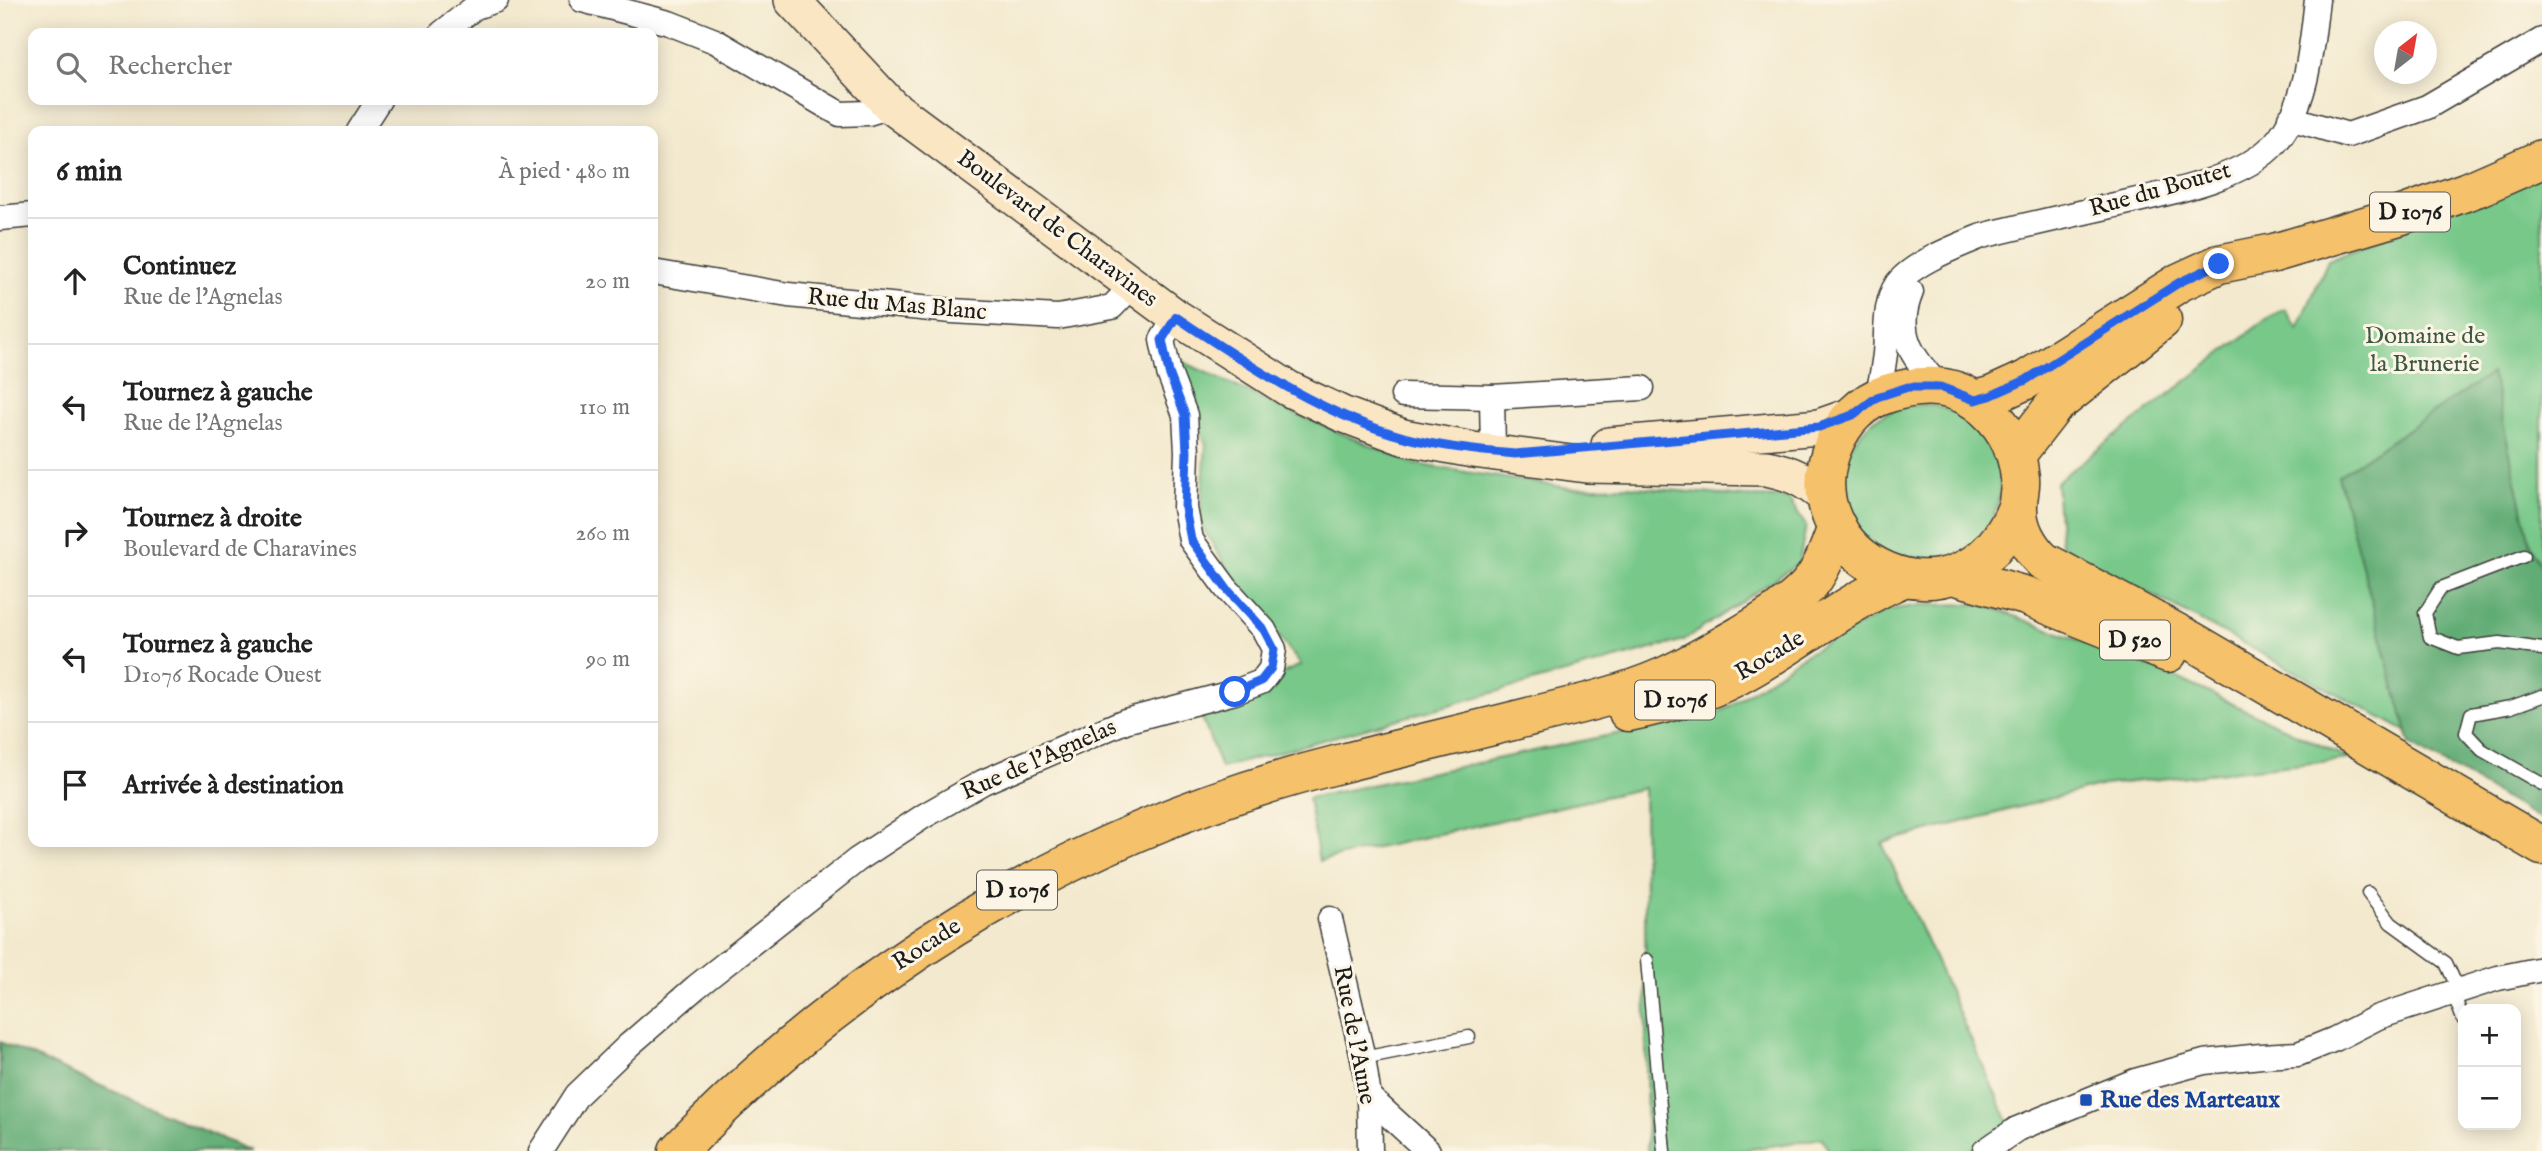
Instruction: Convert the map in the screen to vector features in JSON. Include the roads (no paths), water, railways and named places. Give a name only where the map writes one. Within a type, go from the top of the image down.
[{"type":"main road","name":"Boulevard de Charavines","points":[[792,0],[891,106],[1176,317],[1289,389],[1342,414],[1403,437],[1504,453],[1586,465],[1766,468],[1788,472],[1805,481],[1832,513],[1854,550],[1877,568],[1903,578],[1928,580],[1953,575],[1975,565],[1994,550],[2008,530],[2017,507],[2020,481],[2017,455],[2007,434],[1993,415],[1975,400],[1940,387],[1908,387],[1819,427],[1504,453]]},
{"type":"main road","name":"D 1076","points":[[1975,400],[2026,380],[2180,282],[2219,264],[2274,253],[2402,215],[2476,188],[2542,159]]},
{"type":"main road","name":"D 1076","points":[[2017,455],[2054,405],[2120,352],[2191,298],[2274,253]]},
{"type":"main road","points":[[1832,513],[1826,476],[1830,454],[1839,433],[1865,406]]},
{"type":"main road","name":"Boulevard de Charavines","points":[[2017,507],[2031,550],[2043,561],[2190,640],[2542,846]]},
{"type":"main road","name":"Rocade","points":[[678,1151],[754,1076],[805,1032],[880,976],[950,929],[1014,892],[1076,860],[1208,803],[1280,780],[1608,697],[1664,677],[1767,619],[1800,594],[1816,575],[1832,513]]},
{"type":"main road","name":"Boulevard de Charavines","points":[[1953,575],[2026,596],[2314,713]]},
{"type":"main road","name":"Rocade","points":[[1419,745],[1567,724],[1684,698],[1749,670],[1866,595],[1903,578]]},
{"type":"street","points":[[448,28],[475,7],[496,0]]},
{"type":"street","points":[[582,0],[669,23],[715,41],[840,114],[868,113],[891,106]]},
{"type":"street","name":"Rue du Boutet","points":[[1865,406],[1882,376],[1890,301],[1905,275],[1935,257],[1982,236],[2166,193],[2218,178],[2258,158],[2276,142],[2302,92],[2317,0]]},
{"type":"street","points":[[2290,118],[2348,135],[2427,107],[2542,40]]},
{"type":"street","points":[[362,126],[376,105]]},
{"type":"street","points":[[0,218],[28,215]]},
{"type":"street","points":[[1935,257],[1910,294],[1905,313],[1906,336],[1911,352],[1940,387]]},
{"type":"street","name":"Rue du Mas Blanc","points":[[658,273],[788,295],[952,311],[1058,317],[1112,307],[1133,285]]},
{"type":"street","name":"Rue de l'Agnelas","points":[[541,1151],[577,1095],[629,1045],[696,987],[847,868],[923,816],[983,782],[1125,721],[1235,692],[1261,681],[1271,668],[1274,649],[1264,630],[1226,588],[1191,540],[1185,508],[1185,415],[1169,373],[1162,340],[1176,317]]},
{"type":"street","points":[[1403,395],[1492,397],[1642,388]]},
{"type":"street","points":[[1492,397],[1504,453]]},
{"type":"street","name":"Rue de l'Aune","points":[[1330,919],[1363,1058],[1369,1097],[1370,1151]]},
{"type":"street","points":[[1985,1151],[2017,1129],[2135,1081],[2204,1062],[2298,1054],[2378,1017],[2498,978],[2542,969]]},
{"type":"street","points":[[1369,1097],[1428,1151]]},
{"type":"lane","points":[[2524,556],[2441,588],[2424,613],[2430,637],[2458,648],[2500,643],[2542,649]]},
{"type":"lane","points":[[2542,696],[2511,707],[2471,714],[2466,733],[2482,750],[2542,784]]},
{"type":"lane","points":[[2368,893],[2391,923],[2446,963],[2459,1004]]},
{"type":"lane","points":[[1647,960],[1664,1151]]},
{"type":"lane","points":[[1363,1058],[1469,1037]]},
{"type":"place","name":"Rue des Marteaux","points":[[2086,1100]]},
{"type":"park label","name":"Domaine de la Brunerie","points":[[2425,350]]}]
